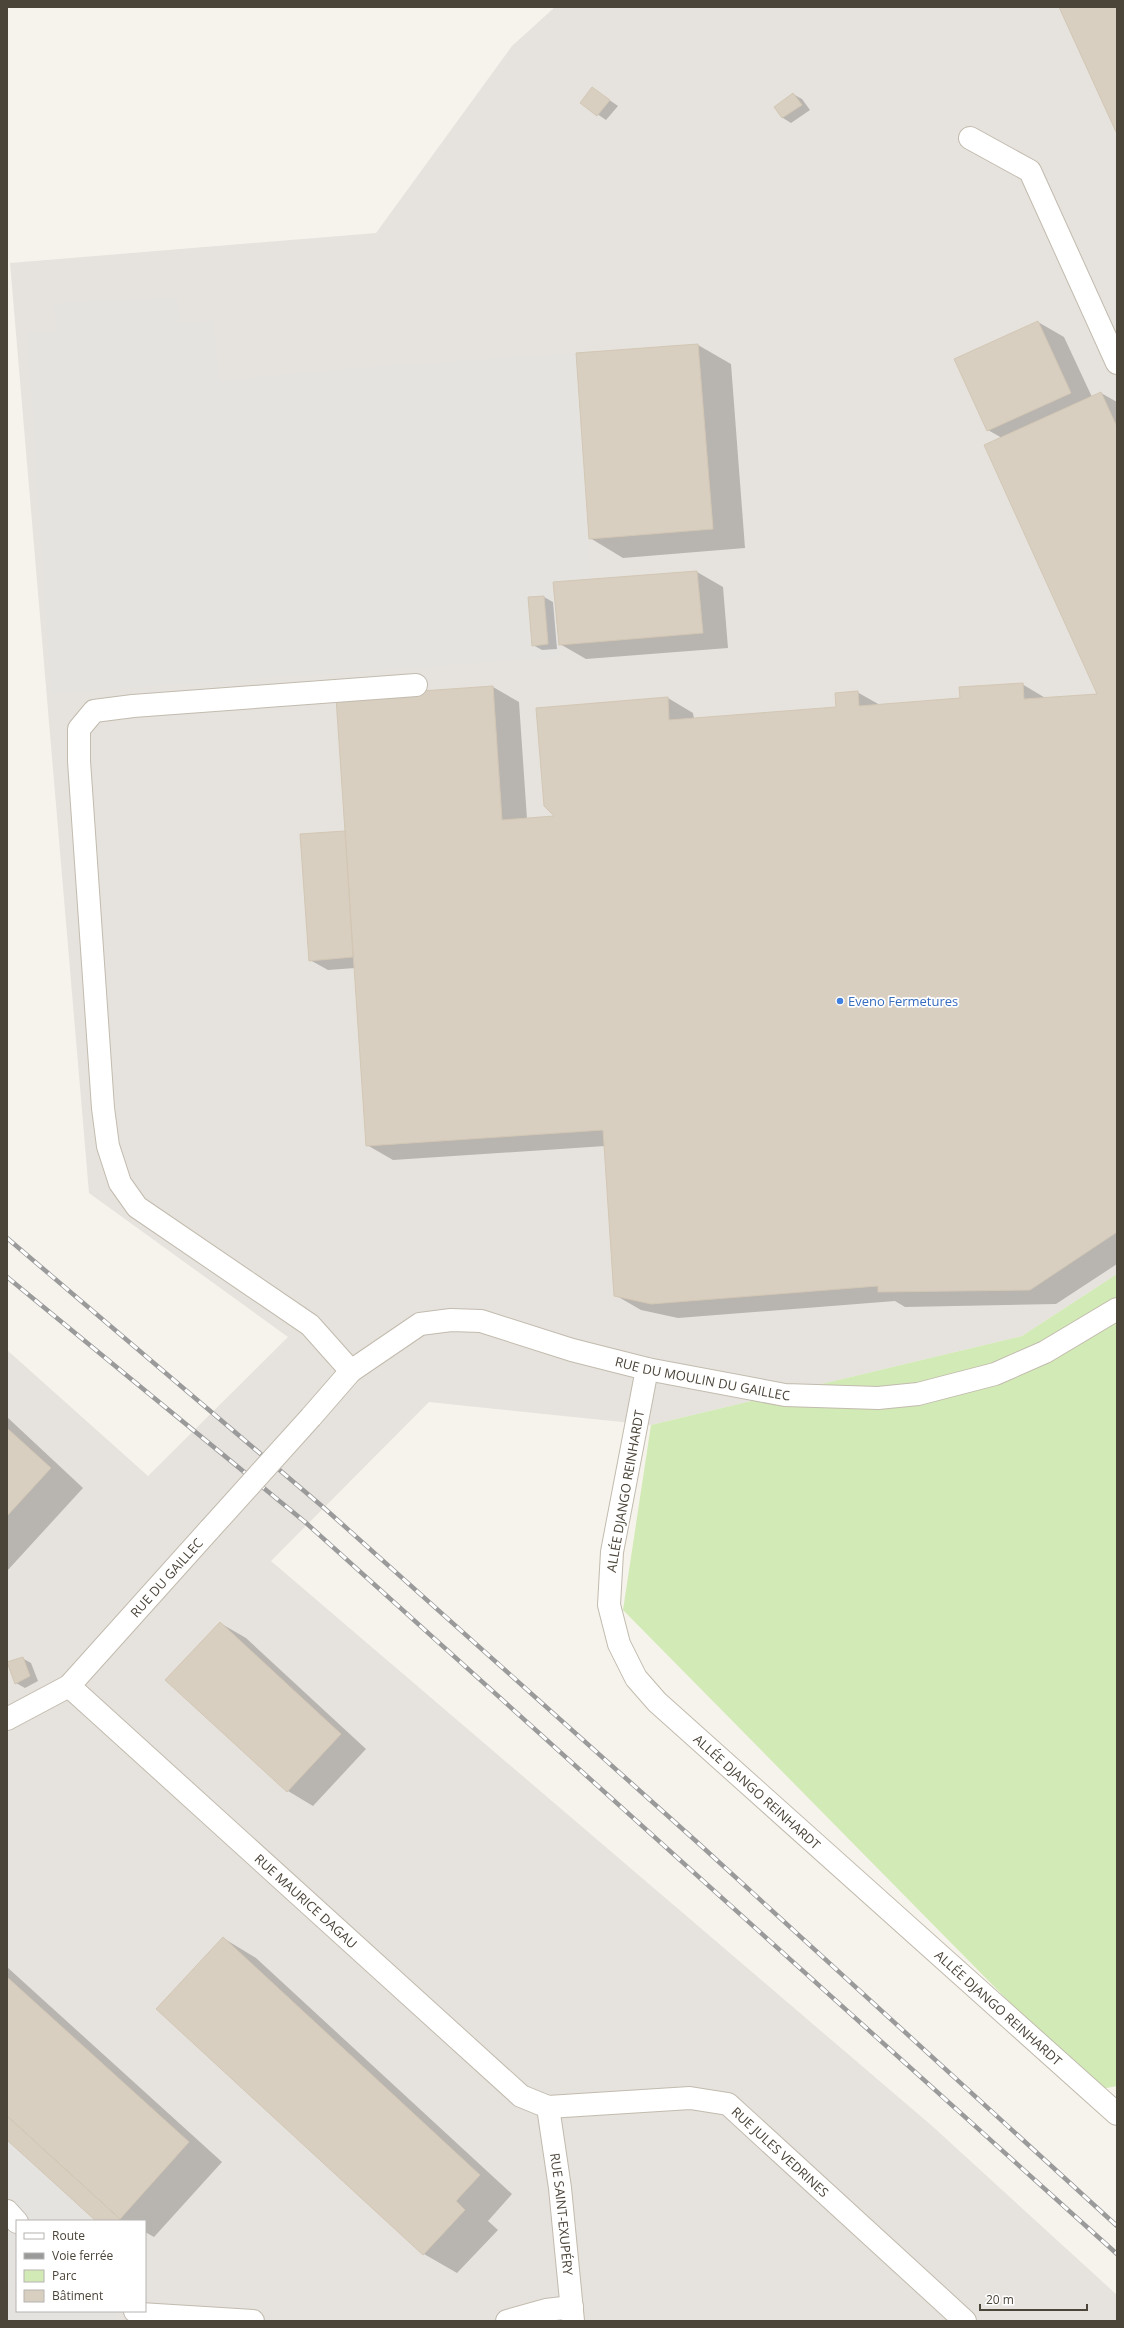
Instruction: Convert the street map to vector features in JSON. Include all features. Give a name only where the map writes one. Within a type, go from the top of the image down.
[{"type":"street","points":[[970,138],[1030,172],[1117,363]]},
{"type":"street","points":[[351,1371],[310,1325],[137,1207],[120,1183],[108,1146],[103,1108],[79,761],[79,729],[94,711],[133,706],[416,685]]},
{"type":"street","name":"RUE DU MOULIN DU GAILLEC","points":[[311,1417],[351,1371],[420,1324],[451,1320],[480,1321],[572,1350],[647,1369],[785,1395],[878,1398],[918,1394],[995,1374],[1045,1352],[1117,1309]]},
{"type":"street","name":"ALLÉE DJANGO REINHARDT","points":[[647,1369],[612,1552],[609,1605],[620,1644],[636,1678],[657,1702],[1117,2114]]},
{"type":"street","name":"RUE DU GAILLEC","points":[[7,1719],[69,1686],[311,1417]]},
{"type":"street","name":"RUE MAURICE DAGAU","points":[[69,1686],[521,2096],[548,2108]]},
{"type":"street","name":"RUE JULES VEDRINES","points":[[548,2108],[690,2098],[728,2104],[965,2321]]},
{"type":"street","name":"RUE SAINT-EXUPÉRY","points":[[548,2108],[560,2188],[572,2314]]},
{"type":"street","points":[[7,2211],[16,2221]]},
{"type":"street","points":[[507,2321],[546,2310],[572,2314]]},
{"type":"street","points":[[137,2312],[140,2314],[253,2321]]},
{"type":"shaded area","points":[[555,7],[1117,7],[1117,1274],[1022,1336],[651,1425],[429,1402],[271,1561],[931,2125],[1117,2295],[1117,2321],[7,2321],[7,1350],[148,1476],[288,1337],[89,1193],[10,263],[376,233],[512,46]]},
{"type":"shaded area","points":[[177,297],[180,323],[214,320],[219,381],[352,368],[576,353],[591,579],[553,583],[560,657],[51,694],[27,332],[56,332],[54,303]]},
{"type":"shaded area","points":[[7,2140],[95,2220],[16,2220],[16,2312],[116,2312],[117,2321],[7,2321]]},
{"type":"green space","points":[[1117,1274],[1117,2086],[1096,2090],[623,1610],[651,1425],[1022,1336]]},
{"type":"building","points":[[1059,7],[1117,7],[1117,134]]},
{"type":"building","points":[[592,87],[610,100],[597,116],[580,103]]},
{"type":"building","points":[[793,93],[802,105],[782,118],[774,107]]},
{"type":"building","points":[[1038,321],[1071,393],[987,431],[954,359]]},
{"type":"building","points":[[698,344],[713,529],[589,539],[576,353]]},
{"type":"building","points":[[1101,392],[1117,427],[1117,1232],[1030,1290],[878,1292],[878,1286],[651,1304],[614,1296],[603,1130],[366,1146],[336,697],[493,686],[502,820],[554,816],[544,806],[536,708],[668,697],[669,720],[836,707],[835,693],[858,691],[859,706],[960,698],[959,687],[1023,683],[1024,699],[1097,694],[984,445]]},
{"type":"building","points":[[697,571],[703,633],[559,645],[553,582]]},
{"type":"building","points":[[544,596],[548,644],[532,646],[528,597]]},
{"type":"building","points":[[345,831],[353,957],[309,961],[300,834]]},
{"type":"building","points":[[7,1428],[51,1468],[7,1516]]},
{"type":"building","points":[[220,1622],[341,1734],[287,1792],[165,1680]]},
{"type":"building","points":[[23,1657],[30,1676],[15,1684],[7,1662]]},
{"type":"building","points":[[223,1937],[480,2175],[456,2201],[465,2210],[423,2255],[156,2009]]},
{"type":"building","points":[[7,1977],[189,2142],[120,2219],[7,2116]]},
{"type":"building","points":[[7,2116],[120,2219],[95,2220],[7,2140]]},
{"type":"railway","points":[[7,1238],[323,1507],[697,1842],[1117,2226]]},
{"type":"railway","points":[[7,1277],[305,1522],[1117,2254]]},
{"type":"place","name":"Eveno Fermetures","points":[[840,1001]]}]
